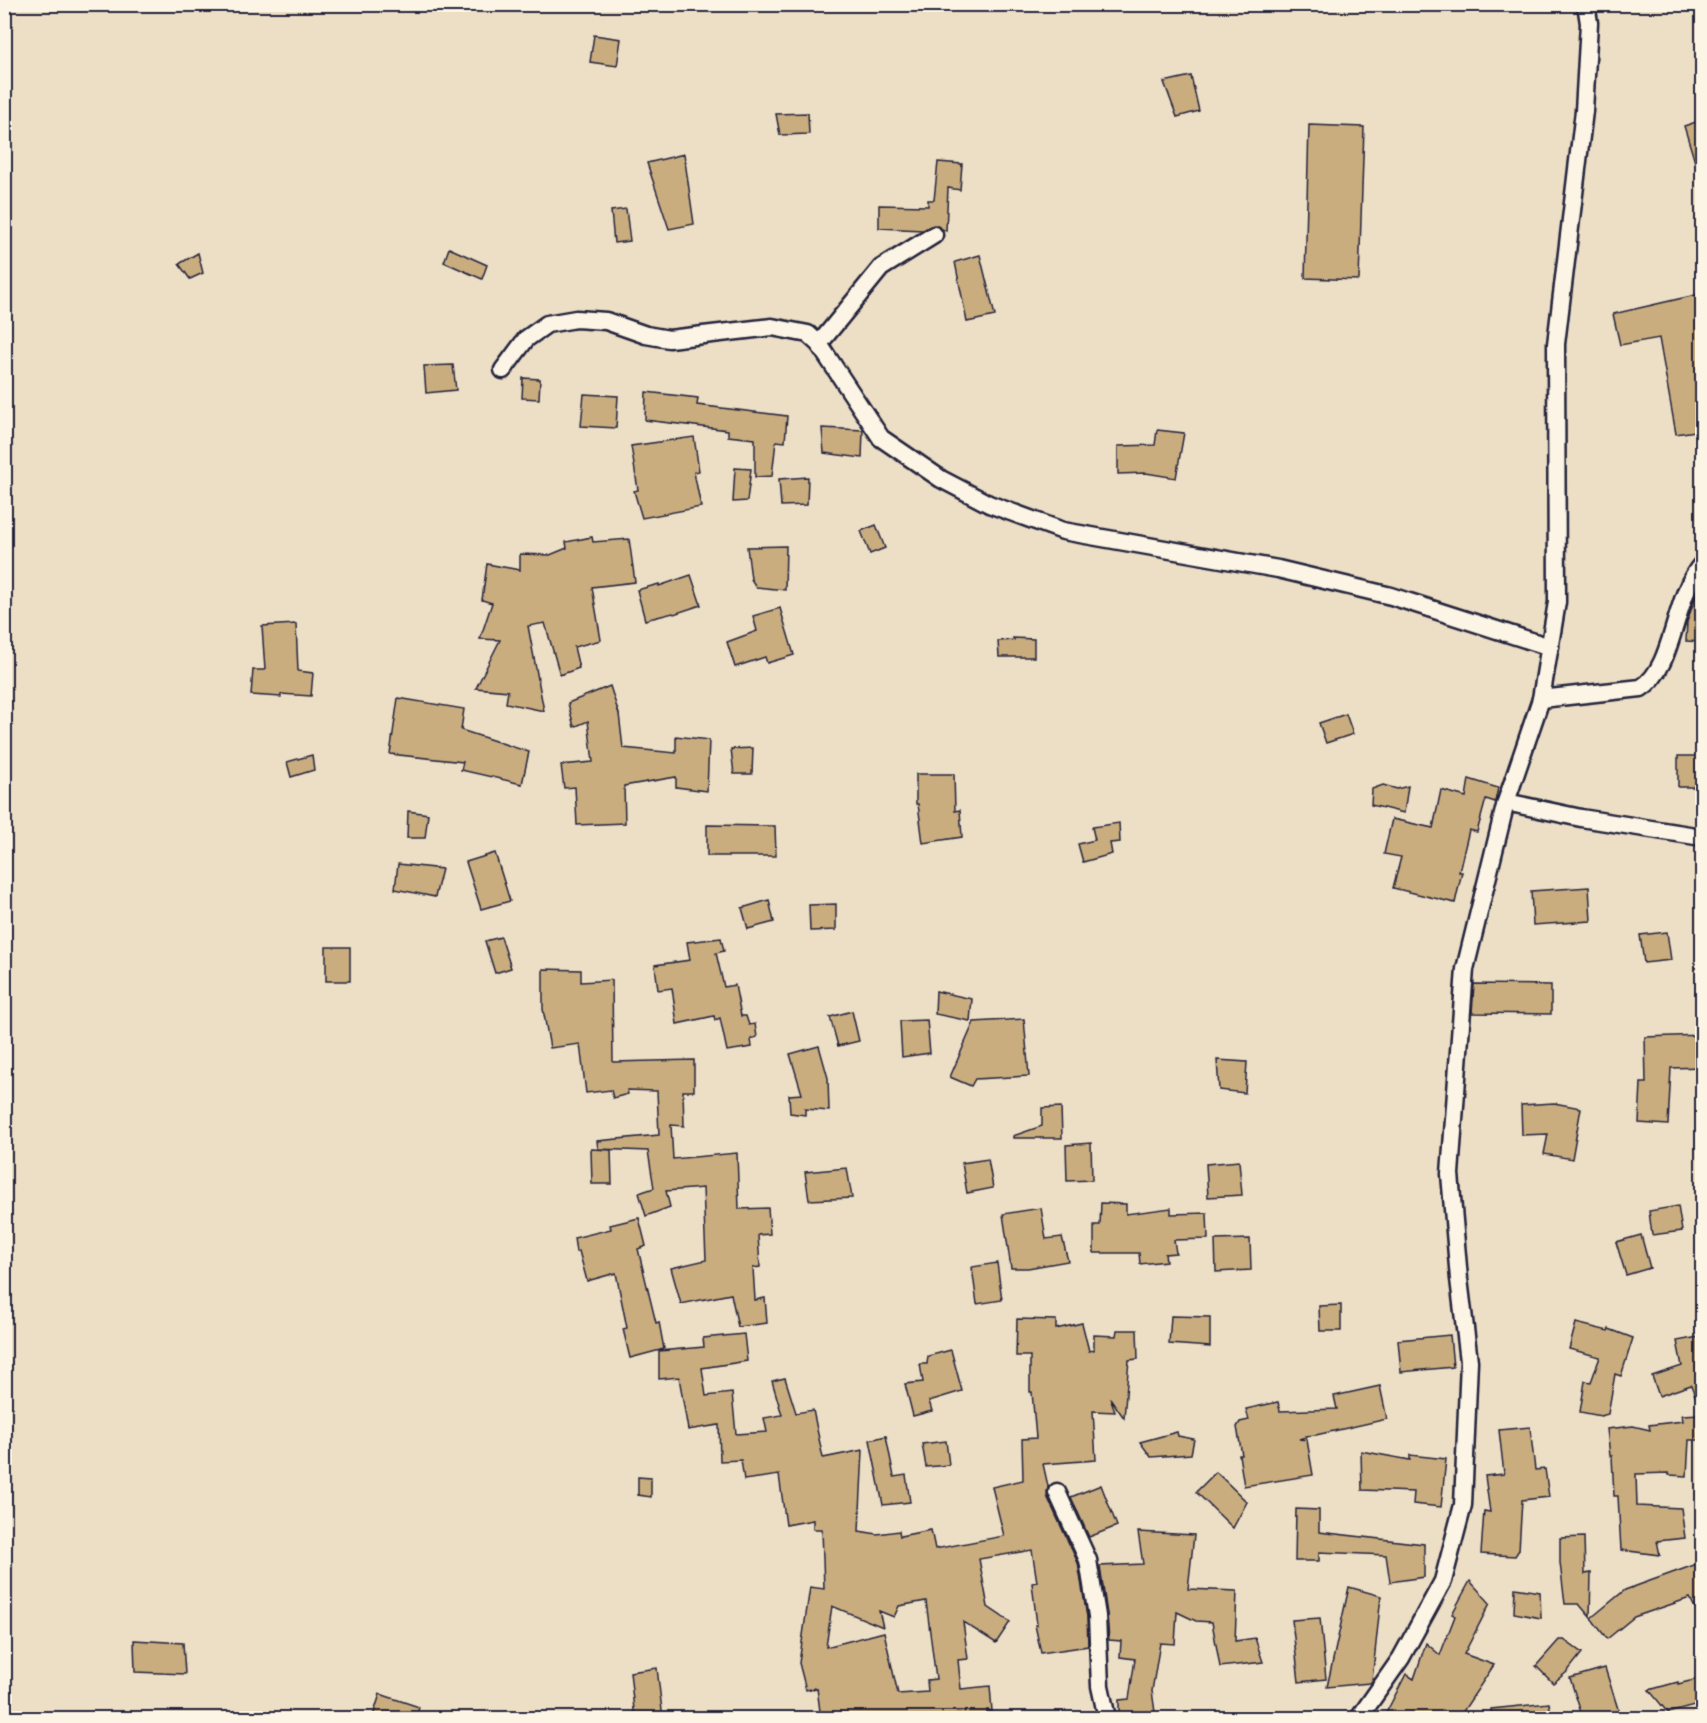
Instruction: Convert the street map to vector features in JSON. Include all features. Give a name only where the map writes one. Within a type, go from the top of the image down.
[{"type":"street","points":[[1359,1719],[1401,1658],[1443,1581],[1462,1504],[1469,1361],[1450,1174],[1465,969],[1506,802],[1542,699],[1557,602],[1556,344],[1584,111],[1589,23],[1586,4]]},
{"type":"street","points":[[819,344],[881,268],[934,235]]},
{"type":"street","points":[[502,370],[526,339],[547,324],[576,319],[606,321],[646,335],[669,339],[772,327],[808,334],[819,344],[881,438],[941,479],[989,504],[1063,531],[1278,569],[1391,596],[1550,647]]},
{"type":"street","points":[[1542,699],[1641,688],[1651,682],[1660,667],[1680,605],[1702,564]]},
{"type":"street","points":[[1506,802],[1581,818],[1702,837]]},
{"type":"street","points":[[1057,1492],[1088,1560],[1097,1616],[1100,1686],[1107,1719]]},
{"type":"building","points":[[594,35],[621,39],[617,66],[590,62]]},
{"type":"building","points":[[1191,76],[1199,111],[1177,117],[1164,82]]},
{"type":"building","points":[[808,113],[809,134],[780,135],[776,114]]},
{"type":"building","points":[[1702,120],[1702,175],[1699,175],[1684,126]]},
{"type":"building","points":[[1309,125],[1364,127],[1359,280],[1305,278]]},
{"type":"building","points":[[684,154],[694,224],[669,229],[647,163]]},
{"type":"building","points":[[938,162],[962,164],[960,190],[948,188],[946,231],[934,225],[923,230],[879,228],[879,205],[928,206],[928,200],[934,200]]},
{"type":"building","points":[[626,209],[630,241],[614,243],[611,211]]},
{"type":"building","points":[[449,248],[487,265],[482,279],[444,262]]},
{"type":"building","points":[[198,253],[203,273],[190,279],[179,264]]},
{"type":"building","points":[[980,255],[995,316],[967,322],[955,262]]},
{"type":"building","points":[[1696,295],[1702,317],[1702,430],[1676,434],[1659,338],[1620,345],[1613,314]]},
{"type":"building","points":[[453,365],[456,390],[426,393],[424,366]]},
{"type":"building","points":[[523,378],[540,379],[539,399],[522,398]]},
{"type":"building","points":[[646,392],[698,398],[697,405],[787,416],[785,442],[776,441],[772,476],[755,477],[755,439],[728,436],[728,430],[645,420]]},
{"type":"building","points":[[584,394],[618,396],[616,428],[581,426]]},
{"type":"building","points":[[822,428],[863,430],[862,458],[824,453]]},
{"type":"building","points":[[1157,430],[1184,433],[1176,478],[1146,473],[1118,474],[1118,446],[1155,445]]},
{"type":"building","points":[[694,437],[699,471],[694,472],[701,507],[642,518],[634,491],[638,490],[631,446]]},
{"type":"building","points":[[735,468],[751,469],[747,501],[733,502]]},
{"type":"building","points":[[808,477],[807,505],[781,506],[779,479]]},
{"type":"building","points":[[876,525],[885,548],[870,554],[861,531]]},
{"type":"building","points":[[592,537],[593,542],[629,539],[635,582],[592,587],[601,640],[574,647],[579,668],[560,675],[545,623],[528,626],[544,711],[506,703],[508,691],[476,688],[500,640],[480,639],[492,603],[482,600],[487,564],[520,570],[520,554],[550,555],[567,548],[566,542]]},
{"type":"building","points":[[786,546],[785,590],[756,587],[751,579],[747,547]]},
{"type":"building","points":[[691,575],[701,605],[645,620],[637,590],[659,584],[659,586]]},
{"type":"building","points":[[1696,595],[1702,596],[1702,642],[1686,641],[1687,622]]},
{"type":"building","points":[[780,608],[794,655],[767,663],[765,657],[735,667],[727,642],[757,631],[753,616]]},
{"type":"building","points":[[296,624],[298,671],[313,673],[311,696],[251,695],[253,670],[265,670],[262,626]]},
{"type":"building","points":[[1013,638],[1034,639],[1034,657],[999,657],[998,641],[1014,640]]},
{"type":"building","points":[[610,686],[619,714],[623,748],[676,753],[676,736],[709,740],[707,791],[676,787],[676,777],[624,786],[625,823],[577,825],[575,787],[564,788],[561,765],[593,762],[588,721],[574,727],[568,703]]},
{"type":"building","points":[[398,698],[464,709],[461,730],[529,752],[522,784],[461,770],[463,762],[390,754]]},
{"type":"building","points":[[1346,714],[1353,734],[1326,743],[1319,723]]},
{"type":"building","points":[[753,748],[752,774],[734,774],[731,749]]},
{"type":"building","points":[[312,755],[314,770],[291,777],[287,762]]},
{"type":"building","points":[[1678,756],[1702,756],[1702,787],[1678,787]]},
{"type":"building","points":[[916,774],[954,774],[955,811],[960,810],[962,837],[923,843],[918,804],[916,804]]},
{"type":"building","points":[[1469,779],[1498,788],[1495,802],[1486,799],[1477,832],[1469,830],[1459,872],[1462,872],[1455,903],[1393,888],[1401,857],[1384,854],[1392,819],[1433,828],[1441,790],[1466,797]]},
{"type":"building","points":[[1383,785],[1397,789],[1408,786],[1404,813],[1371,805],[1372,789]]},
{"type":"building","points":[[408,811],[428,814],[425,838],[407,838]]},
{"type":"building","points":[[1119,823],[1120,842],[1110,843],[1112,854],[1083,862],[1078,844],[1095,840],[1092,827]]},
{"type":"building","points":[[707,825],[775,826],[776,856],[707,856]]},
{"type":"building","points":[[495,853],[510,901],[481,909],[466,862]]},
{"type":"building","points":[[398,864],[442,869],[435,897],[395,889]]},
{"type":"building","points":[[1589,887],[1591,921],[1533,925],[1531,891]]},
{"type":"building","points":[[769,900],[774,922],[748,929],[742,908]]},
{"type":"building","points":[[836,904],[836,930],[810,931],[809,905]]},
{"type":"building","points":[[1667,932],[1671,960],[1644,963],[1640,935]]},
{"type":"building","points":[[501,937],[511,968],[495,973],[485,941]]},
{"type":"building","points":[[721,938],[724,951],[716,953],[724,987],[735,985],[741,1016],[746,1016],[749,1025],[755,1024],[757,1037],[751,1039],[752,1047],[727,1051],[720,1018],[715,1020],[714,1016],[677,1024],[672,988],[658,990],[655,965],[690,960],[687,942]]},
{"type":"building","points":[[326,947],[350,947],[350,981],[326,981]]},
{"type":"building","points":[[543,969],[581,970],[581,982],[612,980],[613,1062],[694,1060],[694,1091],[683,1091],[684,1126],[671,1125],[673,1159],[737,1153],[739,1209],[768,1208],[770,1234],[758,1235],[760,1267],[753,1268],[755,1300],[765,1298],[767,1323],[738,1327],[731,1294],[681,1304],[671,1268],[706,1260],[703,1188],[666,1191],[670,1207],[646,1216],[639,1193],[654,1188],[648,1151],[598,1149],[597,1141],[659,1135],[657,1091],[627,1090],[628,1094],[613,1098],[611,1090],[586,1093],[580,1044],[550,1048],[543,1009]]},
{"type":"building","points":[[1474,984],[1551,985],[1551,1014],[1472,1013]]},
{"type":"building","points":[[936,991],[972,999],[970,1021],[935,1014]]},
{"type":"building","points":[[852,1011],[859,1041],[838,1046],[830,1017]]},
{"type":"building","points":[[1024,1019],[1029,1076],[975,1079],[971,1086],[950,1077],[974,1022]]},
{"type":"building","points":[[927,1020],[930,1053],[902,1057],[900,1021]]},
{"type":"building","points":[[1702,1035],[1702,1067],[1671,1068],[1668,1125],[1639,1123],[1641,1083],[1646,1083],[1645,1037]]},
{"type":"building","points":[[819,1046],[828,1078],[829,1111],[805,1109],[805,1115],[790,1113],[789,1095],[802,1094],[790,1054]]},
{"type":"building","points":[[1217,1060],[1247,1062],[1245,1093],[1219,1090]]},
{"type":"building","points":[[1554,1103],[1581,1108],[1572,1159],[1544,1154],[1548,1134],[1522,1135],[1521,1105]]},
{"type":"building","points":[[1061,1107],[1062,1138],[1013,1138],[1013,1136],[1042,1126],[1042,1108]]},
{"type":"building","points":[[1091,1143],[1092,1180],[1067,1181],[1066,1145]]},
{"type":"building","points":[[591,1149],[611,1150],[612,1184],[592,1184]]},
{"type":"building","points":[[988,1159],[993,1188],[967,1193],[962,1163]]},
{"type":"building","points":[[1239,1161],[1242,1195],[1208,1197],[1206,1164]]},
{"type":"building","points":[[847,1168],[852,1198],[809,1200],[805,1172]]},
{"type":"building","points":[[1101,1203],[1126,1204],[1126,1214],[1171,1208],[1171,1214],[1207,1213],[1208,1239],[1174,1240],[1176,1253],[1165,1254],[1166,1261],[1140,1264],[1139,1253],[1094,1253],[1094,1225],[1100,1225]]},
{"type":"building","points":[[1678,1206],[1682,1231],[1652,1235],[1649,1211]]},
{"type":"building","points":[[1041,1208],[1046,1239],[1062,1237],[1068,1261],[1028,1268],[1011,1268],[1003,1214]]},
{"type":"building","points":[[639,1218],[646,1246],[638,1249],[656,1323],[659,1322],[664,1349],[630,1358],[623,1329],[627,1328],[616,1273],[587,1281],[579,1251],[576,1252],[574,1238],[611,1229],[610,1225]]},
{"type":"building","points":[[1641,1235],[1650,1268],[1626,1275],[1616,1242]]},
{"type":"building","points":[[1250,1239],[1251,1270],[1216,1272],[1215,1240]]},
{"type":"building","points":[[997,1263],[1002,1300],[977,1304],[972,1267]]},
{"type":"building","points":[[1341,1305],[1341,1331],[1320,1331],[1319,1306]]},
{"type":"building","points":[[1171,1316],[1210,1317],[1210,1347],[1169,1344]]},
{"type":"building","points":[[1017,1319],[1056,1320],[1056,1329],[1082,1323],[1089,1351],[1094,1350],[1094,1335],[1116,1336],[1117,1330],[1137,1330],[1138,1359],[1129,1360],[1124,1418],[1110,1398],[1115,1412],[1093,1411],[1096,1460],[1043,1464],[1048,1486],[1047,1496],[1078,1563],[1087,1617],[1088,1646],[1041,1653],[1035,1625],[1037,1625],[1032,1583],[1037,1582],[1032,1550],[979,1559],[988,1607],[1010,1622],[996,1643],[963,1622],[968,1659],[958,1660],[961,1689],[990,1686],[992,1711],[987,1710],[987,1719],[821,1719],[817,1688],[806,1690],[799,1663],[810,1587],[824,1589],[822,1529],[813,1529],[813,1520],[786,1525],[779,1475],[744,1480],[741,1460],[720,1461],[719,1425],[688,1430],[679,1377],[659,1379],[659,1351],[704,1347],[703,1338],[744,1334],[747,1361],[702,1368],[706,1396],[732,1393],[736,1434],[767,1432],[764,1418],[782,1415],[772,1381],[785,1378],[796,1413],[813,1410],[823,1458],[863,1450],[859,1531],[877,1534],[899,1531],[900,1536],[931,1530],[935,1549],[1004,1536],[992,1487],[1023,1480],[1022,1439],[1036,1438],[1032,1392],[1030,1392],[1030,1356],[1016,1356]],"holes":[[[926,1601],[936,1679],[927,1680],[928,1692],[898,1694],[884,1632],[826,1647],[832,1606],[883,1627],[879,1611],[894,1617],[899,1606]]]},
{"type":"building","points":[[1576,1323],[1608,1331],[1609,1329],[1633,1338],[1621,1376],[1615,1374],[1608,1414],[1601,1416],[1580,1412],[1585,1381],[1591,1382],[1600,1357],[1569,1349]]},
{"type":"building","points":[[1450,1335],[1453,1367],[1401,1372],[1398,1340]]},
{"type":"building","points":[[1699,1337],[1702,1358],[1701,1411],[1691,1385],[1659,1396],[1652,1376],[1682,1366],[1677,1341]]},
{"type":"building","points":[[951,1350],[962,1391],[929,1401],[932,1411],[913,1416],[905,1384],[923,1382],[920,1364],[927,1364],[928,1356]]},
{"type":"building","points":[[1380,1386],[1387,1419],[1299,1439],[1307,1440],[1313,1475],[1244,1486],[1237,1427],[1240,1422],[1249,1420],[1246,1409],[1278,1402],[1280,1411],[1337,1409],[1334,1396]]},
{"type":"building","points":[[1702,1414],[1702,1440],[1689,1440],[1687,1476],[1669,1475],[1669,1473],[1636,1474],[1637,1506],[1681,1508],[1685,1538],[1657,1541],[1660,1555],[1621,1550],[1618,1496],[1614,1496],[1612,1456],[1610,1456],[1607,1429],[1633,1426],[1650,1430],[1649,1425],[1683,1421],[1682,1415]]},
{"type":"building","points":[[1530,1427],[1535,1470],[1545,1469],[1549,1497],[1522,1500],[1519,1550],[1515,1556],[1481,1554],[1484,1511],[1490,1512],[1485,1476],[1504,1474],[1499,1430]]},
{"type":"building","points":[[1177,1432],[1178,1436],[1194,1439],[1191,1454],[1151,1457],[1140,1442]]},
{"type":"building","points":[[886,1436],[894,1477],[906,1475],[910,1502],[883,1505],[870,1440]]},
{"type":"building","points":[[946,1441],[949,1465],[926,1467],[922,1444]]},
{"type":"building","points":[[1361,1451],[1410,1460],[1410,1455],[1446,1459],[1441,1507],[1413,1504],[1414,1492],[1362,1490]]},
{"type":"building","points":[[1216,1472],[1247,1502],[1233,1528],[1196,1492]]},
{"type":"building","points":[[638,1477],[651,1478],[651,1497],[638,1495]]},
{"type":"building","points":[[1101,1485],[1117,1526],[1089,1537],[1071,1497]]},
{"type":"building","points":[[1296,1509],[1319,1510],[1319,1532],[1424,1544],[1424,1577],[1390,1582],[1386,1555],[1319,1552],[1319,1561],[1295,1561]]},
{"type":"building","points":[[1138,1532],[1194,1535],[1188,1589],[1237,1591],[1235,1641],[1255,1638],[1263,1662],[1220,1667],[1212,1622],[1196,1621],[1177,1612],[1175,1644],[1160,1643],[1152,1691],[1156,1719],[1119,1719],[1119,1700],[1129,1699],[1135,1659],[1120,1657],[1121,1641],[1109,1640],[1100,1566],[1143,1564]]},
{"type":"building","points":[[1584,1537],[1585,1574],[1591,1573],[1590,1617],[1579,1604],[1565,1604],[1560,1563],[1560,1538]]},
{"type":"building","points":[[1697,1564],[1702,1579],[1702,1622],[1690,1598],[1634,1617],[1607,1639],[1591,1618],[1625,1590]]},
{"type":"building","points":[[1470,1581],[1490,1603],[1464,1654],[1494,1665],[1458,1719],[1383,1719],[1406,1674],[1414,1679],[1426,1643],[1440,1655],[1455,1616],[1452,1614]]},
{"type":"building","points":[[1349,1587],[1381,1596],[1372,1681],[1327,1687]]},
{"type":"building","points":[[1515,1588],[1540,1592],[1541,1618],[1514,1613]]},
{"type":"building","points":[[1320,1618],[1326,1679],[1299,1682],[1292,1620]]},
{"type":"building","points":[[134,1640],[183,1643],[185,1674],[135,1672]]},
{"type":"building","points":[[1559,1640],[1564,1640],[1582,1653],[1567,1672],[1553,1683],[1536,1666]]},
{"type":"building","points":[[657,1668],[663,1719],[635,1719],[630,1672]]},
{"type":"building","points":[[1605,1668],[1619,1712],[1583,1719],[1570,1678]]},
{"type":"building","points":[[1702,1678],[1702,1704],[1668,1713],[1649,1690],[1678,1682],[1678,1684]]},
{"type":"building","points":[[380,1694],[419,1707],[416,1719],[372,1719]]},
{"type":"building","points":[[1549,1703],[1552,1719],[1491,1719],[1491,1709]]}]
